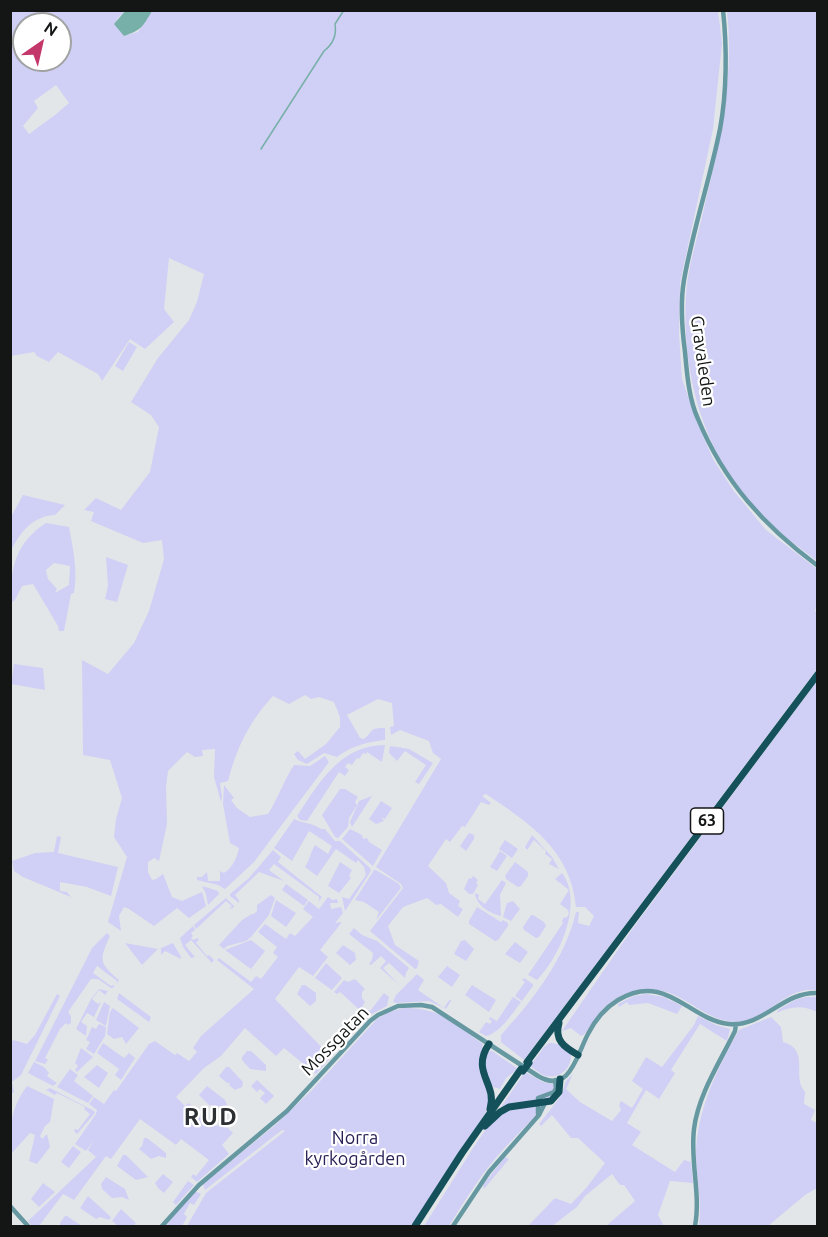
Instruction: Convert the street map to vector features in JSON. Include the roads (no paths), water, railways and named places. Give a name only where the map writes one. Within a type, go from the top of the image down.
[{"type":"main road","name":"63","points":[[528,1063],[818,674]]},
{"type":"main road","name":"63","points":[[415,1227],[506,1089],[559,1023],[818,679]]},
{"type":"main road","points":[[559,1023],[557,1033],[561,1043],[578,1055]]},
{"type":"main road","points":[[488,1115],[492,1104],[482,1061],[489,1044]]},
{"type":"main road","name":"63","points":[[420,1227],[443,1188],[522,1070]]},
{"type":"main road","points":[[483,1127],[509,1107],[551,1101],[558,1095],[560,1088],[558,1080]]},
{"type":"main road","points":[[490,1088],[497,1091],[506,1089]]},
{"type":"street","name":"Gravaleden","points":[[723,10],[727,44],[720,127],[683,283],[683,339],[688,384],[697,418],[735,487],[769,527],[818,566]]},
{"type":"street","points":[[558,1080],[570,1071],[589,1032],[605,1010],[619,999],[635,993],[645,991],[667,995],[714,1020],[736,1024],[752,1022],[792,997],[818,993]]},
{"type":"street","name":"Mossgatan","points":[[162,1227],[199,1185],[287,1111],[362,1029],[378,1015],[398,1006],[426,1005],[542,1078],[558,1080]]},
{"type":"street","points":[[695,1227],[697,1202],[693,1150],[695,1122],[706,1090],[735,1031],[736,1024]]},
{"type":"street","points":[[453,1227],[489,1172],[536,1119],[541,1103]]},
{"type":"street","points":[[10,1206],[28,1227]]},
{"type":"waterway","points":[[261,149],[324,51],[332,43],[335,36],[335,24],[344,10]]},
{"type":"district","name":"RUD","points":[[211,1117]]},
{"type":"park label","name":"Norra kyrkogården","points":[[355,1148]]}]
